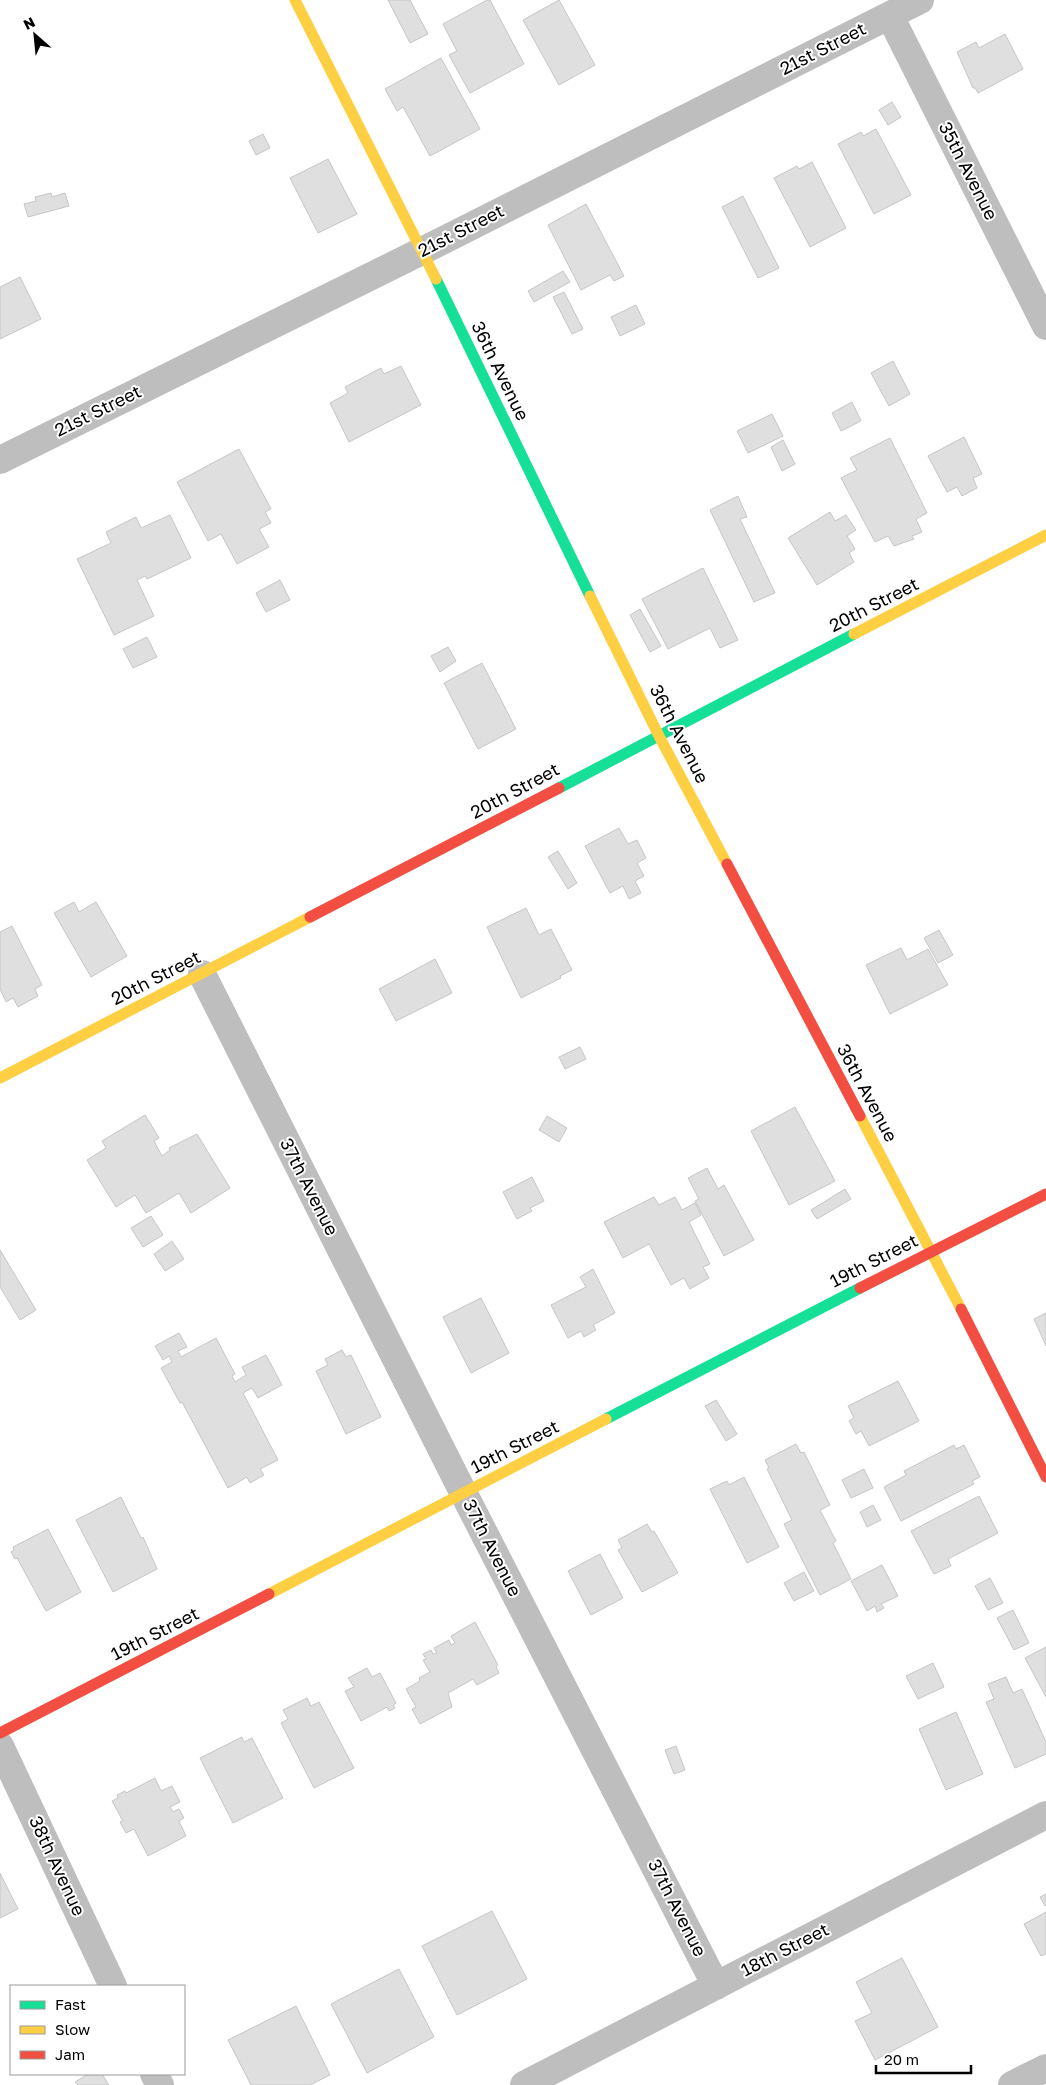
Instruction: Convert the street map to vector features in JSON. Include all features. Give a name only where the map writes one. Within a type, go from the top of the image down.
[{"type":"street","name":"36th Avenue","points":[[295,0],[422,251],[659,736],[931,1251],[1046,1477]]},
{"type":"street","name":"21st Street","points":[[0,460],[422,251],[920,0]]},
{"type":"street","name":"35th Avenue","points":[[890,16],[1046,326]]},
{"type":"street","name":"20th Street","points":[[0,1078],[1046,536]]},
{"type":"street","name":"37th Avenue","points":[[202,974],[464,1494],[716,1986]]},
{"type":"street","name":"19th Street","points":[[0,1733],[931,1251],[1046,1194]]},
{"type":"street","name":"38th Avenue","points":[[0,1746],[113,1985]]},
{"type":"street","name":"18th Street","points":[[524,2085],[1046,1815]]},
{"type":"building","points":[[388,0],[410,0],[428,34],[410,43]]},
{"type":"building","points":[[490,0],[524,64],[470,93],[449,55],[457,51],[443,24]]},
{"type":"building","points":[[559,0],[595,65],[559,85],[523,20]]},
{"type":"building","points":[[1005,34],[1023,69],[978,93],[973,88],[957,52],[976,42],[979,48]]},
{"type":"building","points":[[441,58],[480,129],[430,156],[403,107],[397,111],[385,89]]},
{"type":"building","points":[[892,102],[901,117],[888,125],[879,110]]},
{"type":"building","points":[[876,129],[911,195],[874,214],[838,144],[861,132],[863,136]]},
{"type":"building","points":[[263,134],[270,148],[256,155],[249,141]]},
{"type":"building","points":[[328,159],[357,214],[318,233],[290,178]]},
{"type":"building","points":[[812,162],[846,228],[810,247],[774,178],[797,166],[799,169]]},
{"type":"building","points":[[51,193],[52,197],[65,193],[69,206],[28,217],[24,204],[36,201],[35,197]]},
{"type":"building","points":[[743,196],[779,268],[758,278],[722,207]]},
{"type":"building","points":[[586,204],[624,276],[614,281],[610,275],[581,290],[548,225]]},
{"type":"building","points":[[563,271],[570,282],[534,302],[528,291]]},
{"type":"building","points":[[20,277],[41,319],[0,339],[0,287]]},
{"type":"building","points":[[564,292],[583,329],[572,334],[553,297]]},
{"type":"building","points":[[636,305],[645,324],[620,336],[611,317]]},
{"type":"building","points":[[893,361],[910,394],[889,406],[871,373]]},
{"type":"building","points":[[401,366],[421,405],[349,442],[330,403],[348,393],[345,387],[381,368],[384,374]]},
{"type":"building","points":[[852,402],[861,421],[841,431],[832,413]]},
{"type":"building","points":[[772,414],[783,436],[748,453],[737,431]]},
{"type":"building","points":[[964,437],[982,474],[973,478],[977,488],[962,496],[957,487],[947,492],[928,456]]},
{"type":"building","points":[[890,438],[927,513],[916,519],[922,532],[912,536],[914,539],[894,546],[888,536],[875,542],[841,478],[857,470],[850,458]]},
{"type":"building","points":[[783,440],[795,464],[782,471],[771,447]]},
{"type":"building","points":[[239,449],[271,509],[265,512],[271,523],[259,529],[269,547],[237,564],[221,534],[208,541],[177,482]]},
{"type":"building","points":[[738,496],[747,517],[740,519],[775,593],[754,602],[710,510]]},
{"type":"building","points":[[830,512],[835,521],[846,515],[856,530],[847,536],[855,549],[849,553],[854,562],[817,585],[788,538]]},
{"type":"building","points":[[170,515],[191,558],[147,579],[145,576],[137,580],[154,616],[114,635],[77,559],[111,543],[106,532],[136,517],[141,528]]},
{"type":"building","points":[[703,568],[738,640],[720,648],[710,628],[668,649],[642,599]]},
{"type":"building","points":[[280,580],[290,600],[266,612],[256,593]]},
{"type":"building","points":[[640,609],[661,646],[650,652],[630,615]]},
{"type":"building","points":[[147,637],[157,657],[133,668],[123,649]]},
{"type":"building","points":[[448,647],[456,661],[440,672],[431,656]]},
{"type":"building","points":[[482,663],[516,729],[478,749],[444,683]]},
{"type":"building","points":[[619,828],[628,844],[637,840],[646,858],[637,863],[644,876],[635,881],[641,893],[629,899],[623,886],[610,893],[585,846]]},
{"type":"building","points":[[558,851],[577,883],[568,889],[548,857]]},
{"type":"building","points":[[74,902],[79,912],[96,902],[127,956],[91,977],[54,913]]},
{"type":"building","points":[[526,908],[539,935],[551,929],[572,970],[560,976],[561,978],[521,998],[487,927]]},
{"type":"building","points":[[12,926],[42,985],[35,989],[38,996],[18,1007],[13,998],[6,1002],[0,989],[0,932]]},
{"type":"building","points":[[939,930],[953,955],[938,963],[924,938]]},
{"type":"building","points":[[901,948],[907,960],[928,949],[948,985],[890,1014],[866,965]]},
{"type":"building","points":[[435,959],[452,993],[396,1021],[379,989]]},
{"type":"building","points":[[580,1047],[586,1059],[565,1069],[559,1057]]},
{"type":"building","points":[[795,1107],[835,1181],[789,1205],[751,1131]]},
{"type":"building","points":[[145,1115],[159,1138],[154,1141],[162,1156],[170,1150],[169,1148],[197,1134],[230,1188],[191,1213],[179,1193],[146,1213],[135,1195],[116,1207],[87,1160],[106,1148],[102,1141]]},
{"type":"building","points":[[547,1116],[567,1128],[559,1142],[539,1130]]},
{"type":"building","points":[[707,1168],[718,1189],[724,1185],[754,1240],[724,1256],[695,1201],[699,1199],[688,1178]]},
{"type":"building","points":[[532,1177],[544,1201],[530,1208],[532,1211],[517,1219],[503,1192]]},
{"type":"building","points":[[845,1189],[851,1199],[817,1219],[811,1210]]},
{"type":"building","points":[[654,1197],[659,1205],[675,1197],[682,1210],[695,1203],[701,1215],[689,1222],[710,1264],[703,1267],[709,1278],[690,1289],[684,1278],[671,1285],[649,1244],[623,1258],[604,1222]]},
{"type":"building","points":[[151,1216],[163,1235],[143,1247],[131,1228]]},
{"type":"building","points":[[172,1241],[184,1259],[165,1271],[154,1254]]},
{"type":"building","points":[[0,1250],[36,1310],[20,1320],[0,1287]]},
{"type":"building","points":[[593,1269],[615,1313],[593,1325],[596,1330],[584,1337],[581,1331],[568,1338],[551,1305],[586,1287],[580,1277]]},
{"type":"building","points":[[481,1298],[509,1353],[471,1373],[443,1317]]},
{"type":"building","points":[[1046,1313],[1046,1346],[1034,1319]]},
{"type":"building","points":[[179,1333],[187,1347],[178,1351],[181,1357],[216,1338],[235,1374],[232,1376],[235,1382],[246,1375],[242,1367],[266,1355],[282,1385],[258,1398],[252,1388],[243,1393],[278,1460],[260,1469],[264,1475],[250,1483],[247,1477],[228,1488],[182,1402],[180,1403],[161,1368],[172,1362],[169,1356],[163,1360],[155,1346]]},
{"type":"building","points":[[342,1350],[346,1357],[351,1355],[381,1417],[346,1434],[316,1371],[328,1365],[325,1359]]},
{"type":"building","points":[[898,1381],[919,1421],[869,1446],[861,1431],[856,1434],[849,1421],[854,1418],[848,1406]]},
{"type":"building","points":[[716,1400],[737,1434],[726,1441],[705,1406]]},
{"type":"building","points":[[796,1444],[801,1453],[804,1452],[830,1505],[820,1510],[836,1541],[833,1543],[851,1579],[820,1595],[784,1524],[792,1520],[767,1469],[769,1468],[765,1460]]},
{"type":"building","points":[[954,1445],[956,1449],[964,1445],[980,1477],[972,1481],[974,1484],[901,1521],[884,1487],[906,1475],[904,1471]]},
{"type":"building","points":[[864,1469],[873,1488],[851,1498],[842,1480]]},
{"type":"building","points":[[744,1477],[779,1547],[747,1563],[710,1489],[727,1481],[729,1485]]},
{"type":"building","points":[[979,1496],[998,1533],[948,1559],[951,1566],[934,1574],[911,1531]]},
{"type":"building","points":[[121,1497],[141,1538],[143,1537],[157,1569],[113,1592],[76,1520]]},
{"type":"building","points":[[873,1505],[881,1520],[867,1527],[860,1512]]},
{"type":"building","points":[[647,1524],[652,1532],[654,1531],[678,1573],[642,1592],[618,1550],[622,1548],[618,1540]]},
{"type":"building","points":[[48,1529],[81,1592],[46,1611],[17,1558],[15,1559],[11,1552],[14,1550],[13,1547]]},
{"type":"building","points":[[600,1554],[623,1598],[591,1615],[568,1571]]},
{"type":"building","points":[[882,1565],[898,1596],[881,1604],[884,1608],[877,1612],[875,1606],[867,1611],[851,1581]]},
{"type":"building","points":[[804,1572],[814,1591],[794,1601],[784,1583]]},
{"type":"building","points":[[990,1578],[1003,1603],[988,1610],[975,1586]]},
{"type":"building","points":[[1013,1610],[1029,1643],[1014,1650],[997,1618]]},
{"type":"building","points":[[475,1622],[498,1665],[496,1667],[499,1673],[477,1685],[473,1679],[448,1693],[452,1707],[420,1724],[412,1709],[416,1707],[406,1689],[420,1681],[419,1678],[430,1672],[423,1660],[426,1659],[423,1654],[431,1650],[433,1654],[437,1653],[434,1648],[449,1640],[451,1645],[455,1643],[451,1636]]},
{"type":"building","points":[[1046,1647],[1046,1697],[1025,1658]]},
{"type":"building","points":[[933,1663],[944,1687],[918,1699],[906,1676]]},
{"type":"building","points":[[367,1668],[372,1677],[380,1673],[396,1703],[393,1705],[395,1708],[389,1711],[387,1707],[361,1721],[345,1691],[354,1687],[348,1678]]},
{"type":"building","points":[[1006,1677],[1013,1693],[1022,1689],[1046,1742],[1046,1754],[1015,1768],[986,1702],[994,1699],[988,1684]]},
{"type":"building","points":[[307,1698],[311,1706],[319,1702],[354,1768],[314,1788],[281,1723],[288,1719],[283,1710]]},
{"type":"building","points":[[956,1712],[983,1774],[946,1790],[919,1729]]},
{"type":"building","points":[[242,1737],[244,1742],[252,1738],[283,1798],[233,1823],[200,1758]]},
{"type":"building","points":[[676,1746],[685,1770],[674,1774],[665,1750]]},
{"type":"building","points":[[155,1778],[161,1791],[172,1786],[180,1802],[170,1807],[173,1812],[179,1809],[184,1818],[179,1821],[186,1836],[148,1856],[134,1829],[126,1833],[120,1822],[123,1821],[112,1801],[118,1798],[117,1795],[125,1791],[126,1793]]},
{"type":"building","points":[[0,1873],[18,1909],[0,1918]]},
{"type":"building","points":[[1046,1894],[1046,1905],[1045,1906],[1040,1897]]},
{"type":"building","points":[[492,1911],[527,1979],[457,2015],[422,1946]]},
{"type":"building","points":[[1046,1912],[1046,1954],[1041,1956],[1024,1924]]},
{"type":"building","points":[[902,1958],[938,2027],[875,2060],[855,2021],[872,2013],[856,1982]]},
{"type":"building","points":[[399,1969],[434,2037],[367,2073],[331,2004]]},
{"type":"building","points":[[296,2006],[330,2075],[310,2085],[251,2085],[228,2040]]},
{"type":"building","points":[[86,2075],[103,2075],[109,2085],[78,2085],[75,2082]]},
{"type":"traffic: fast","points":[[436,279],[590,596]]},
{"type":"traffic: fast","points":[[559,788],[854,634]]},
{"type":"traffic: fast","points":[[606,1419],[860,1288]]},
{"type":"traffic: slow","points":[[295,0],[436,279]]},
{"type":"traffic: slow","points":[[854,634],[1046,535]]},
{"type":"traffic: slow","points":[[590,596],[659,736],[727,864]]},
{"type":"traffic: slow","points":[[0,1078],[310,917]]},
{"type":"traffic: slow","points":[[860,1116],[961,1309]]},
{"type":"traffic: slow","points":[[269,1594],[606,1419]]},
{"type":"traffic: jam","points":[[310,917],[559,788]]},
{"type":"traffic: jam","points":[[727,864],[860,1116]]},
{"type":"traffic: jam","points":[[860,1288],[1046,1194]]},
{"type":"traffic: jam","points":[[961,1309],[1046,1477]]},
{"type":"traffic: jam","points":[[0,1733],[269,1594]]}]
